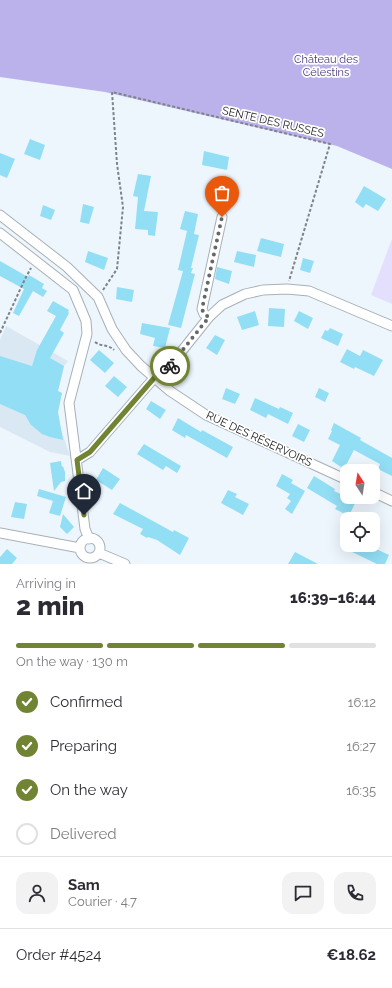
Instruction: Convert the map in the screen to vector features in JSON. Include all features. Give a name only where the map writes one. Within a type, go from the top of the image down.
[{"type":"street","points":[[0,215],[67,267],[98,297]]},
{"type":"street","points":[[209,317],[204,314],[202,309],[222,217]]},
{"type":"street","points":[[0,233],[73,290],[86,321],[87,334],[69,403],[85,529],[89,539]]},
{"type":"street","points":[[77,460],[90,452],[155,377],[165,372],[209,317],[222,305],[245,294],[263,290],[287,289],[310,292],[392,326]]},
{"type":"street","name":"RUE DES RÉSERVOIRS","points":[[98,297],[112,329],[126,350],[170,391],[206,415],[340,477]]},
{"type":"street","points":[[380,495],[392,501]]},
{"type":"street","points":[[1,535],[80,548]]},
{"type":"street","points":[[89,539],[97,541],[100,549],[99,553],[89,561],[82,554],[80,548],[83,542],[89,539]]},
{"type":"street","points":[[99,553],[125,564]]},
{"type":"path","name":"SENTE DES RUSSES","points":[[98,297],[117,269],[123,207],[117,164],[112,92],[330,144],[287,289]]},
{"type":"path","points":[[0,333],[35,261]]},
{"type":"path","points":[[87,334],[98,345],[111,346],[118,354],[126,350]]},
{"type":"shaded area","points":[[392,239],[392,304],[371,295]]},
{"type":"shaded area","points":[[6,326],[68,361],[64,366],[58,391],[62,393],[58,412],[60,426],[70,456],[50,452],[0,427],[0,340]]},
{"type":"green space","name":"Château des Célestins","points":[[0,0],[392,0],[392,169],[337,146],[105,92],[0,77]]},
{"type":"building","points":[[30,139],[45,145],[40,160],[24,154]]},
{"type":"building","points":[[204,151],[229,157],[227,170],[202,165]]},
{"type":"building","points":[[0,153],[15,159],[7,178],[0,175]]},
{"type":"building","points":[[138,174],[151,176],[144,211],[158,212],[155,236],[148,235],[148,230],[135,229],[138,197],[133,196]]},
{"type":"building","points":[[364,186],[386,199],[378,211],[366,204],[363,208],[355,202]]},
{"type":"building","points":[[83,204],[94,207],[89,224],[80,222]]},
{"type":"building","points":[[43,205],[55,210],[51,220],[40,216]]},
{"type":"building","points":[[185,211],[198,214],[194,234],[199,235],[191,268],[193,268],[191,273],[195,274],[181,328],[168,325],[183,271],[178,270],[187,231],[180,229]]},
{"type":"building","points":[[261,238],[284,244],[281,257],[257,251]]},
{"type":"building","points":[[88,251],[108,258],[104,270],[85,262]]},
{"type":"building","points":[[237,251],[256,255],[254,267],[234,262]]},
{"type":"building","points":[[303,258],[314,261],[310,273],[300,270]]},
{"type":"building","points":[[0,261],[28,277],[29,275],[44,284],[42,288],[47,291],[43,297],[33,291],[19,316],[13,313],[24,289],[0,276]]},
{"type":"building","points":[[217,267],[232,271],[229,284],[215,279]]},
{"type":"building","points":[[117,287],[134,290],[132,302],[116,299]]},
{"type":"building","points":[[53,301],[69,310],[69,313],[60,330],[64,333],[50,358],[64,366],[58,391],[62,393],[58,412],[63,440],[42,434],[31,425],[25,415],[0,404],[0,356],[32,366],[37,350],[56,316],[47,311]]},
{"type":"building","points":[[269,308],[285,309],[284,327],[268,326]]},
{"type":"building","points":[[255,311],[259,325],[242,330],[237,317]]},
{"type":"building","points":[[299,311],[313,318],[308,329],[294,321]]},
{"type":"building","points":[[142,323],[170,328],[165,348],[153,346],[155,338],[140,334]]},
{"type":"building","points":[[330,328],[343,334],[338,346],[321,338],[325,330],[328,331]]},
{"type":"building","points":[[215,335],[225,340],[217,355],[206,348]]},
{"type":"building","points":[[347,349],[360,356],[363,350],[383,360],[374,376],[340,362]]},
{"type":"building","points":[[99,350],[114,363],[105,373],[90,360]]},
{"type":"building","points":[[114,376],[127,387],[118,397],[105,386]]},
{"type":"building","points":[[226,388],[240,394],[235,404],[222,399]]},
{"type":"building","points":[[319,388],[329,393],[325,402],[315,397]]},
{"type":"building","points":[[255,398],[279,409],[280,407],[293,413],[288,424],[268,414],[266,418],[250,410]]},
{"type":"building","points":[[151,401],[166,410],[160,419],[146,409]]},
{"type":"building","points":[[178,418],[201,432],[202,430],[233,447],[227,458],[186,435],[185,438],[172,430]]},
{"type":"building","points":[[334,423],[392,458],[392,476],[380,470],[380,464],[354,450],[347,464],[340,464],[340,466],[332,461],[340,445],[328,439],[332,431],[331,430]]},
{"type":"building","points":[[298,424],[310,430],[304,442],[292,436]]},
{"type":"building","points":[[144,444],[181,466],[177,473],[166,466],[163,470],[137,454]]},
{"type":"building","points":[[61,461],[65,472],[65,481],[61,482],[54,491],[50,463]]},
{"type":"building","points":[[103,468],[120,479],[112,490],[96,480]]},
{"type":"building","points":[[282,474],[293,480],[291,483],[305,491],[292,514],[285,509],[291,501],[287,498],[290,494],[276,486]]},
{"type":"building","points":[[314,476],[340,494],[340,504],[355,504],[351,512],[341,512],[335,509],[337,506],[307,488]]},
{"type":"building","points":[[39,489],[66,497],[60,516],[49,513],[53,501],[37,496]]},
{"type":"building","points":[[228,490],[237,494],[235,497],[249,504],[243,515],[221,503]]},
{"type":"building","points":[[15,502],[27,504],[24,519],[11,517]]},
{"type":"building","points":[[120,503],[173,532],[174,530],[189,538],[180,555],[157,540],[147,538],[140,534],[143,529],[113,514]]},
{"type":"building","points":[[63,514],[74,527],[67,534],[60,527]]},
{"type":"building","points":[[7,549],[17,558],[12,564],[0,564],[0,557]]},
{"type":"building","points":[[380,551],[389,555],[385,564],[377,564],[352,552],[380,552]]},
{"type":"building","points":[[295,552],[318,564],[288,564]]},
{"type":"way so far","points":[[170,366],[209,317],[204,314],[202,309],[222,217]]},
{"type":"route","points":[[84,515],[77,460],[90,452],[143,389],[155,377],[165,372],[170,366]]}]
